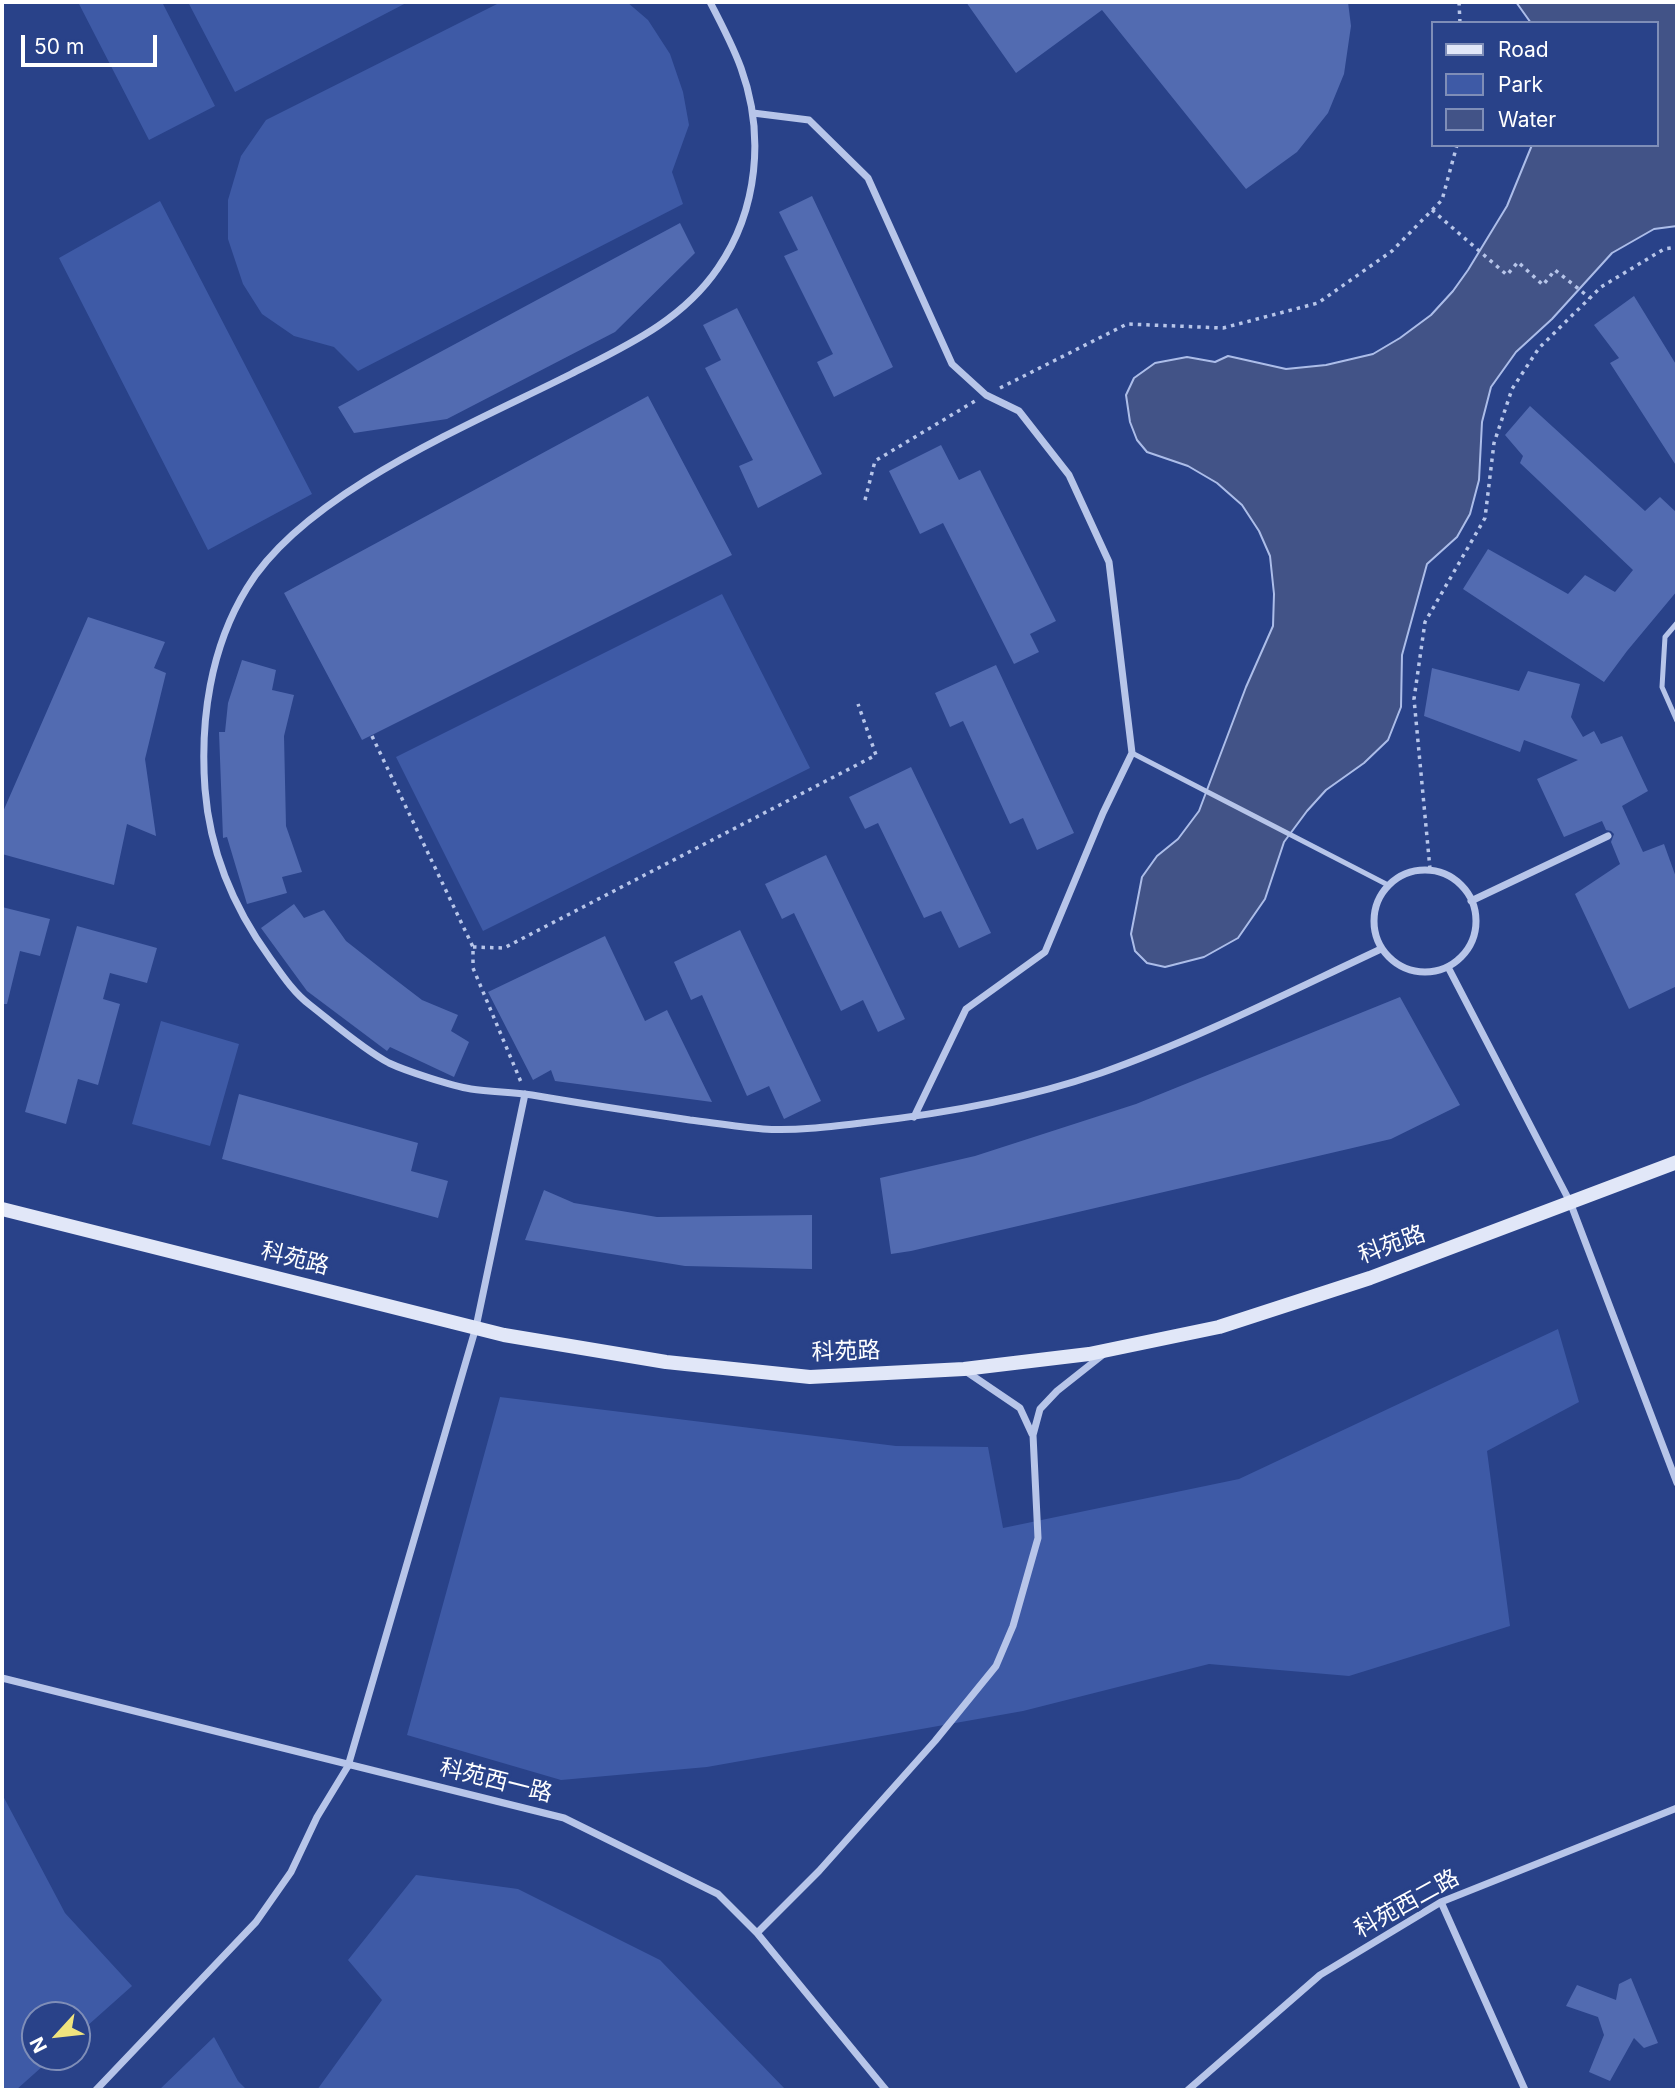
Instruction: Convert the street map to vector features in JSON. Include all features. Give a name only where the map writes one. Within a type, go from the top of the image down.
[{"type":"street","points":[[710,2],[742,69],[753,113],[755,151],[752,188],[740,229],[722,262],[699,294],[669,321],[628,345],[363,482],[318,514],[280,547],[249,583],[227,625],[213,670],[205,716],[203,769],[206,810],[215,850],[229,892],[249,929],[300,998],[389,1062],[464,1088],[525,1094],[588,1106],[762,1129],[816,1128],[914,1117],[1012,1099],[1098,1074],[1188,1039],[1381,949]]},
{"type":"street","points":[[753,113],[809,120],[868,178],[952,364],[986,395],[1020,411],[1069,475],[1109,562],[1132,753],[1103,813],[1045,952],[966,1009],[914,1117]]},
{"type":"street","points":[[1471,901],[1608,836]]},
{"type":"street","points":[[1430,869],[1453,877],[1467,890],[1476,912],[1476,932],[1467,952],[1456,963],[1438,971],[1416,972],[1394,962],[1381,949],[1373,922],[1375,905],[1388,884],[1409,872],[1430,869]]},
{"type":"street","points":[[1448,967],[1570,1202],[1677,1483]]},
{"type":"street","points":[[96,2090],[256,1922],[291,1872],[317,1817],[348,1766],[476,1327],[525,1094]]},
{"type":"street","name":"科苑路","points":[[2,1209],[504,1335],[666,1362],[810,1377],[964,1369],[1111,1349],[1219,1326],[1370,1278],[1677,1162]]},
{"type":"street","points":[[757,1933],[819,1871],[980,1689],[996,1666],[1013,1626],[1038,1538],[1033,1435],[1041,1409],[1057,1391],[1111,1349]]},
{"type":"street","points":[[964,1369],[1020,1408],[1033,1435]]},
{"type":"street","name":"科苑西一路","points":[[2,1678],[564,1818],[718,1894],[757,1933],[886,2090]]},
{"type":"street","name":"科苑西二路","points":[[1188,2090],[1320,1975],[1441,1902],[1677,1808]]},
{"type":"street","points":[[1441,1902],[1525,2090]]},
{"type":"lane","points":[[1677,623],[1665,637],[1662,687],[1677,722]]},
{"type":"lane","points":[[1132,753],[1388,884]]},
{"type":"path","points":[[1459,2],[1460,21]]},
{"type":"path","points":[[865,500],[875,461],[986,395],[1127,324],[1223,328],[1318,303],[1392,251],[1442,200],[1456,147]]},
{"type":"path","points":[[1432,210],[1507,275],[1518,262],[1543,285],[1555,270],[1590,298]]},
{"type":"path","points":[[1430,869],[1414,699],[1425,622],[1485,518],[1494,443],[1512,389],[1539,348],[1601,287],[1664,249],[1677,247]]},
{"type":"path","points":[[473,947],[503,948],[876,755],[858,704]]},
{"type":"path","points":[[372,736],[473,947],[473,968],[525,1094]]},
{"type":"green space","points":[[78,2],[162,2],[215,106],[149,140]]},
{"type":"green space","points":[[188,2],[408,2],[235,92]]},
{"type":"green space","points":[[501,2],[627,2],[648,20],[670,54],[683,92],[689,125],[672,172],[683,204],[358,371],[334,347],[294,336],[262,314],[243,284],[228,239],[228,200],[241,156],[266,120]]},
{"type":"green space","points":[[160,201],[312,494],[208,550],[59,258]]},
{"type":"green space","points":[[722,594],[810,768],[483,931],[396,757]]},
{"type":"green space","points":[[161,1021],[239,1044],[210,1146],[132,1124]]},
{"type":"green space","points":[[1558,1329],[1579,1402],[1487,1451],[1510,1626],[1349,1676],[1209,1664],[1023,1711],[707,1767],[561,1780],[407,1735],[500,1397],[896,1446],[988,1447],[1003,1528],[1239,1479]]},
{"type":"green space","points":[[2,1794],[65,1913],[132,1986],[91,2023],[91,2001],[21,2001],[21,2071],[37,2071],[16,2090],[2,2090]]},
{"type":"green space","points":[[416,1875],[518,1889],[660,1960],[786,2090],[317,2090],[382,2000],[348,1960]]},
{"type":"green space","points":[[214,2037],[238,2081],[247,2090],[159,2090]]},
{"type":"water","points":[[1516,2],[1677,2],[1677,226],[1654,229],[1612,253],[1552,319],[1516,352],[1491,387],[1482,422],[1479,480],[1470,514],[1457,537],[1427,564],[1402,655],[1401,707],[1388,740],[1364,763],[1326,790],[1307,811],[1284,842],[1265,899],[1238,938],[1204,957],[1165,967],[1147,963],[1135,951],[1131,934],[1142,877],[1157,856],[1178,839],[1199,811],[1246,687],[1273,626],[1274,594],[1270,556],[1259,531],[1242,505],[1217,483],[1188,466],[1147,452],[1137,440],[1130,422],[1126,395],[1134,378],[1155,363],[1187,357],[1215,362],[1228,356],[1286,369],[1326,365],[1373,354],[1431,315],[1453,291],[1507,206],[1531,147],[1658,147],[1658,21],[1530,21]]},
{"type":"building","points":[[966,2],[1348,2],[1351,26],[1344,74],[1328,113],[1297,152],[1246,189],[1102,10],[1016,73]]},
{"type":"building","points":[[812,196],[893,367],[834,397],[817,362],[833,354],[784,256],[798,250],[779,212]]},
{"type":"building","points":[[680,223],[695,253],[615,332],[447,419],[354,433],[338,407]]},
{"type":"building","points":[[1634,296],[1677,366],[1677,467],[1610,363],[1619,358],[1594,325]]},
{"type":"building","points":[[737,308],[822,474],[758,508],[739,466],[753,460],[705,368],[721,360],[703,325]]},
{"type":"building","points":[[648,396],[732,555],[362,740],[284,593]]},
{"type":"building","points":[[1530,406],[1645,511],[1660,497],[1677,513],[1677,591],[1604,682],[1463,589],[1488,549],[1568,594],[1585,575],[1615,592],[1633,570],[1520,463],[1523,456],[1505,435]]},
{"type":"building","points":[[941,445],[959,480],[980,470],[1056,621],[1030,634],[1039,652],[1014,664],[943,523],[920,534],[889,471]]},
{"type":"building","points":[[88,617],[165,642],[154,668],[166,673],[145,759],[156,836],[127,824],[114,885],[2,854],[2,814]]},
{"type":"building","points":[[242,660],[276,670],[272,690],[294,695],[284,736],[286,826],[302,872],[282,877],[287,893],[247,904],[227,837],[223,838],[219,732],[225,732],[228,703]]},
{"type":"building","points":[[996,665],[1074,833],[1037,850],[1023,818],[1010,824],[963,721],[950,727],[935,693]]},
{"type":"building","points":[[1432,668],[1519,691],[1528,671],[1580,684],[1571,717],[1583,737],[1594,731],[1601,744],[1622,736],[1648,791],[1622,806],[1643,852],[1664,844],[1677,880],[1677,986],[1629,1009],[1575,894],[1620,864],[1611,842],[1614,834],[1606,830],[1602,821],[1564,837],[1537,779],[1578,760],[1524,740],[1520,752],[1424,716]]},
{"type":"building","points":[[911,767],[991,933],[959,948],[941,911],[924,918],[878,823],[865,829],[849,797]]},
{"type":"building","points":[[826,855],[905,1019],[878,1032],[863,1000],[841,1011],[794,913],[782,919],[765,884]]},
{"type":"building","points":[[294,904],[304,918],[324,910],[346,941],[388,974],[422,1000],[458,1015],[451,1031],[469,1042],[454,1077],[390,1047],[387,1051],[307,991],[261,928]]},
{"type":"building","points":[[2,907],[50,919],[40,956],[20,951],[7,1004],[2,1004]]},
{"type":"building","points":[[77,926],[157,948],[147,983],[110,973],[103,999],[120,1004],[98,1085],[78,1079],[66,1124],[25,1112]]},
{"type":"building","points":[[740,930],[821,1101],[784,1119],[769,1086],[747,1096],[702,995],[691,1000],[674,962]]},
{"type":"building","points":[[605,936],[645,1021],[667,1010],[712,1102],[555,1081],[551,1070],[533,1080],[488,992]]},
{"type":"building","points":[[1400,997],[1460,1105],[1391,1139],[891,1254],[880,1178],[975,1156],[1136,1104]]},
{"type":"building","points":[[239,1094],[418,1143],[411,1171],[448,1181],[438,1218],[222,1159]]},
{"type":"building","points":[[544,1190],[574,1203],[657,1217],[812,1215],[812,1269],[685,1266],[525,1240]]},
{"type":"building","points":[[1631,1978],[1658,2043],[1644,2048],[1634,2038],[1610,2081],[1589,2072],[1604,2035],[1598,2017],[1566,2006],[1577,1985],[1616,2000],[1619,1984]]}]
